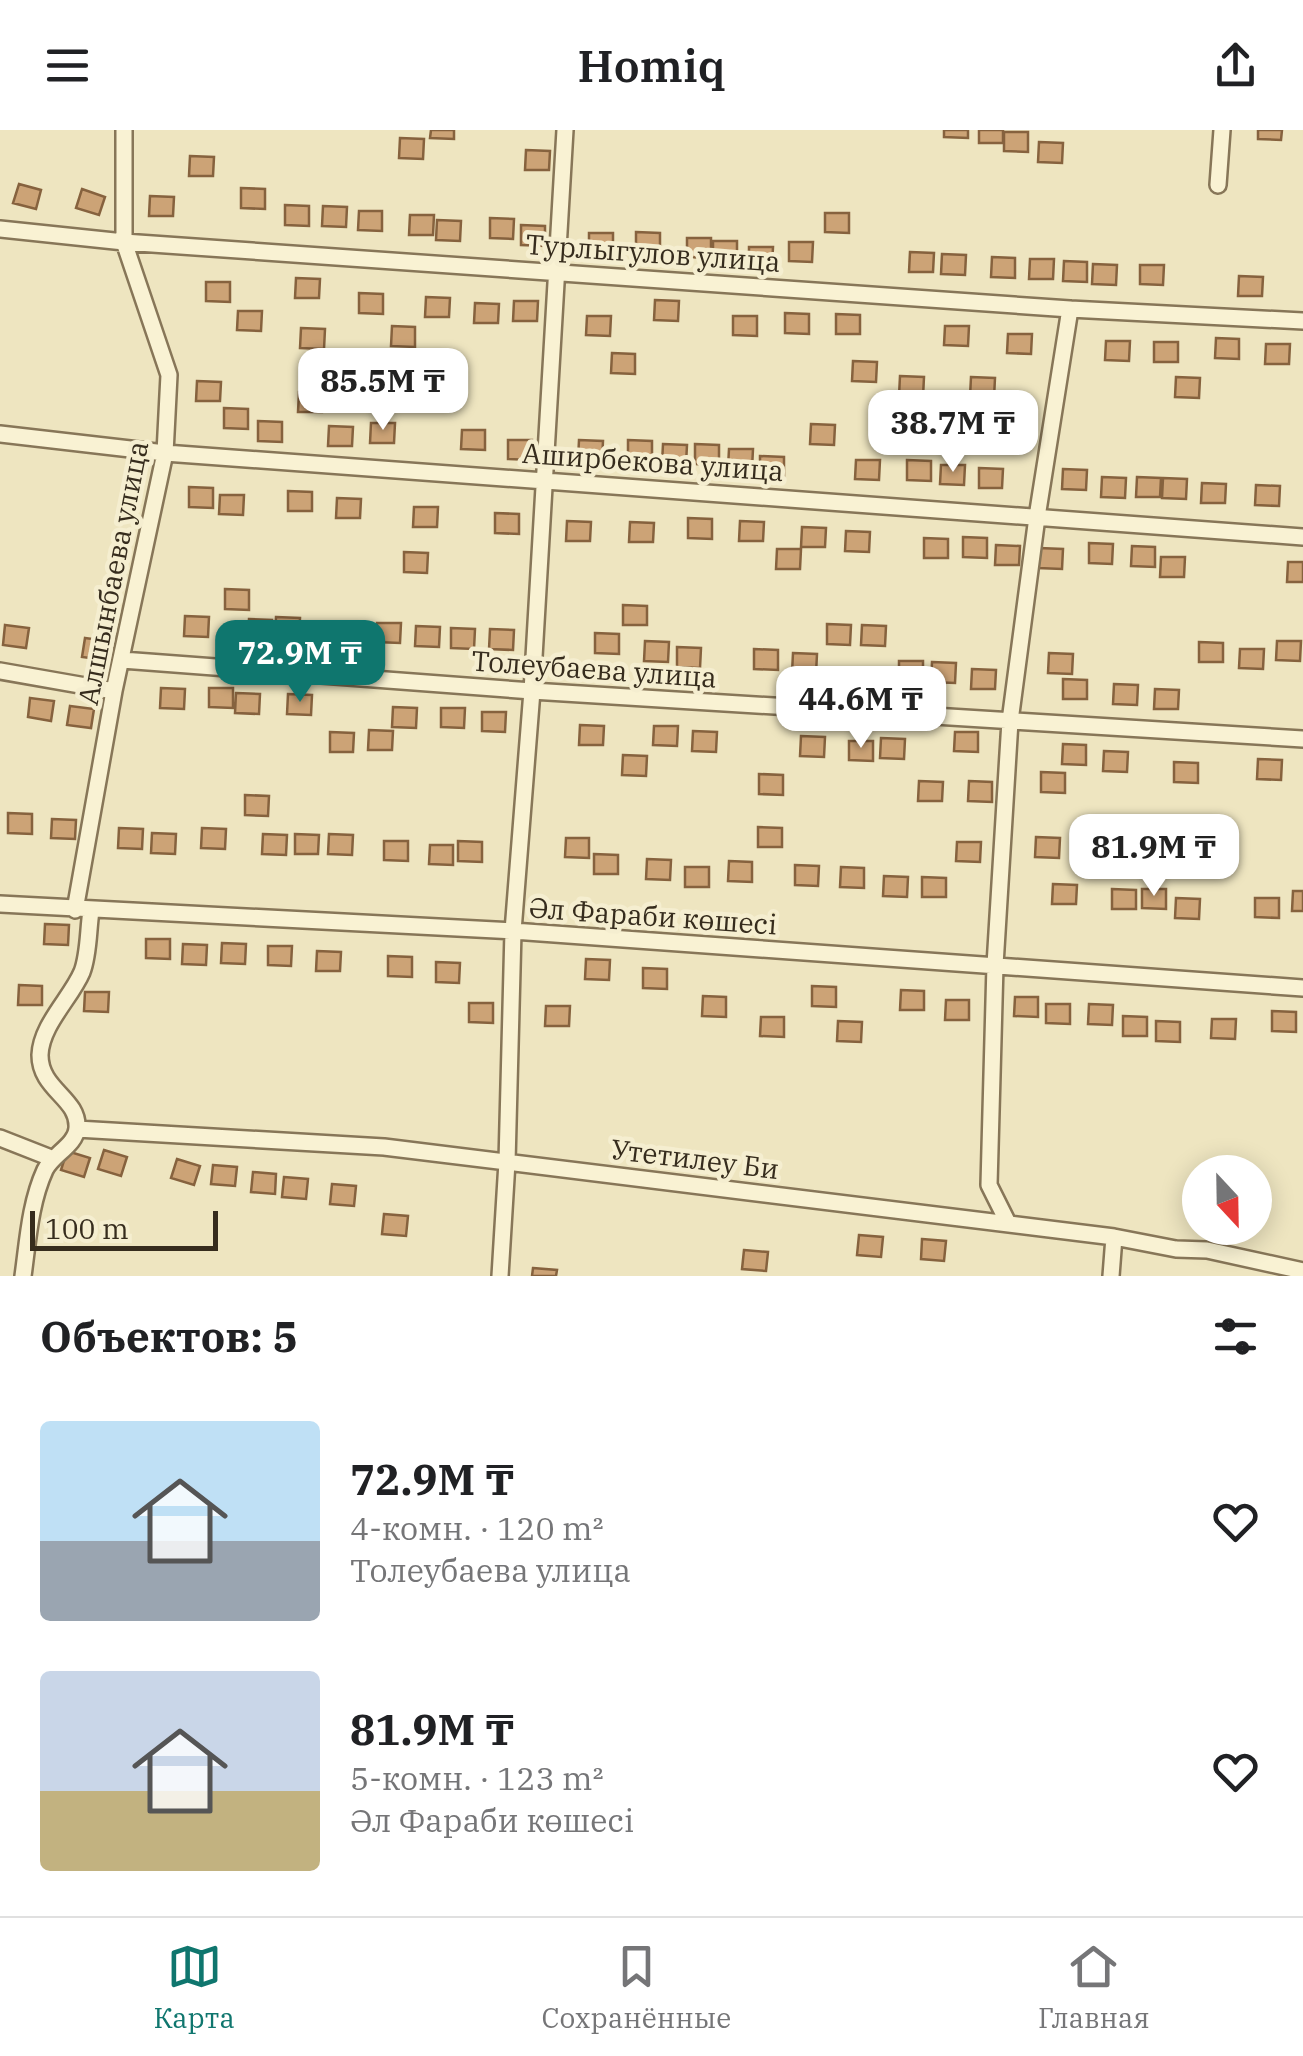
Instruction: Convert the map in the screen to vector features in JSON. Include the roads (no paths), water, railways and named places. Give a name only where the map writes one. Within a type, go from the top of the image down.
[{"type":"street","name":"Алшынбаева улица","points":[[77,1129],[75,1110],[45,1080],[40,1053],[54,1018],[82,970],[83,910],[114,691],[164,453],[169,375],[124,242],[124,130]]},
{"type":"street","points":[[500,1276],[513,932],[560,270],[566,130]]},
{"type":"street","points":[[1218,185],[1222,130]]},
{"type":"street","name":"Турлыгулов улица","points":[[0,228],[124,242],[1070,309],[1303,321]]},
{"type":"street","points":[[1008,1224],[989,1185],[995,965],[1010,721],[1070,309]]},
{"type":"street","name":"Аширбекова улица","points":[[0,434],[164,453],[546,478],[1303,537]]},
{"type":"street","name":"Толеубаева улица","points":[[122,660],[532,691],[1303,739]]},
{"type":"street","points":[[0,671],[114,691]]},
{"type":"street","name":"Әл Фараби көшесі","points":[[0,904],[513,932],[1303,988]]},
{"type":"street","points":[[23,1276],[30,1220],[40,1184],[51,1158],[74,1138],[77,1129]]},
{"type":"street","name":"Утетилеу Би","points":[[77,1129],[384,1147],[1114,1237],[1176,1249],[1207,1250],[1303,1271]]},
{"type":"street","points":[[0,1138],[51,1158]]},
{"type":"street","points":[[1111,1276],[1114,1237]]}]
